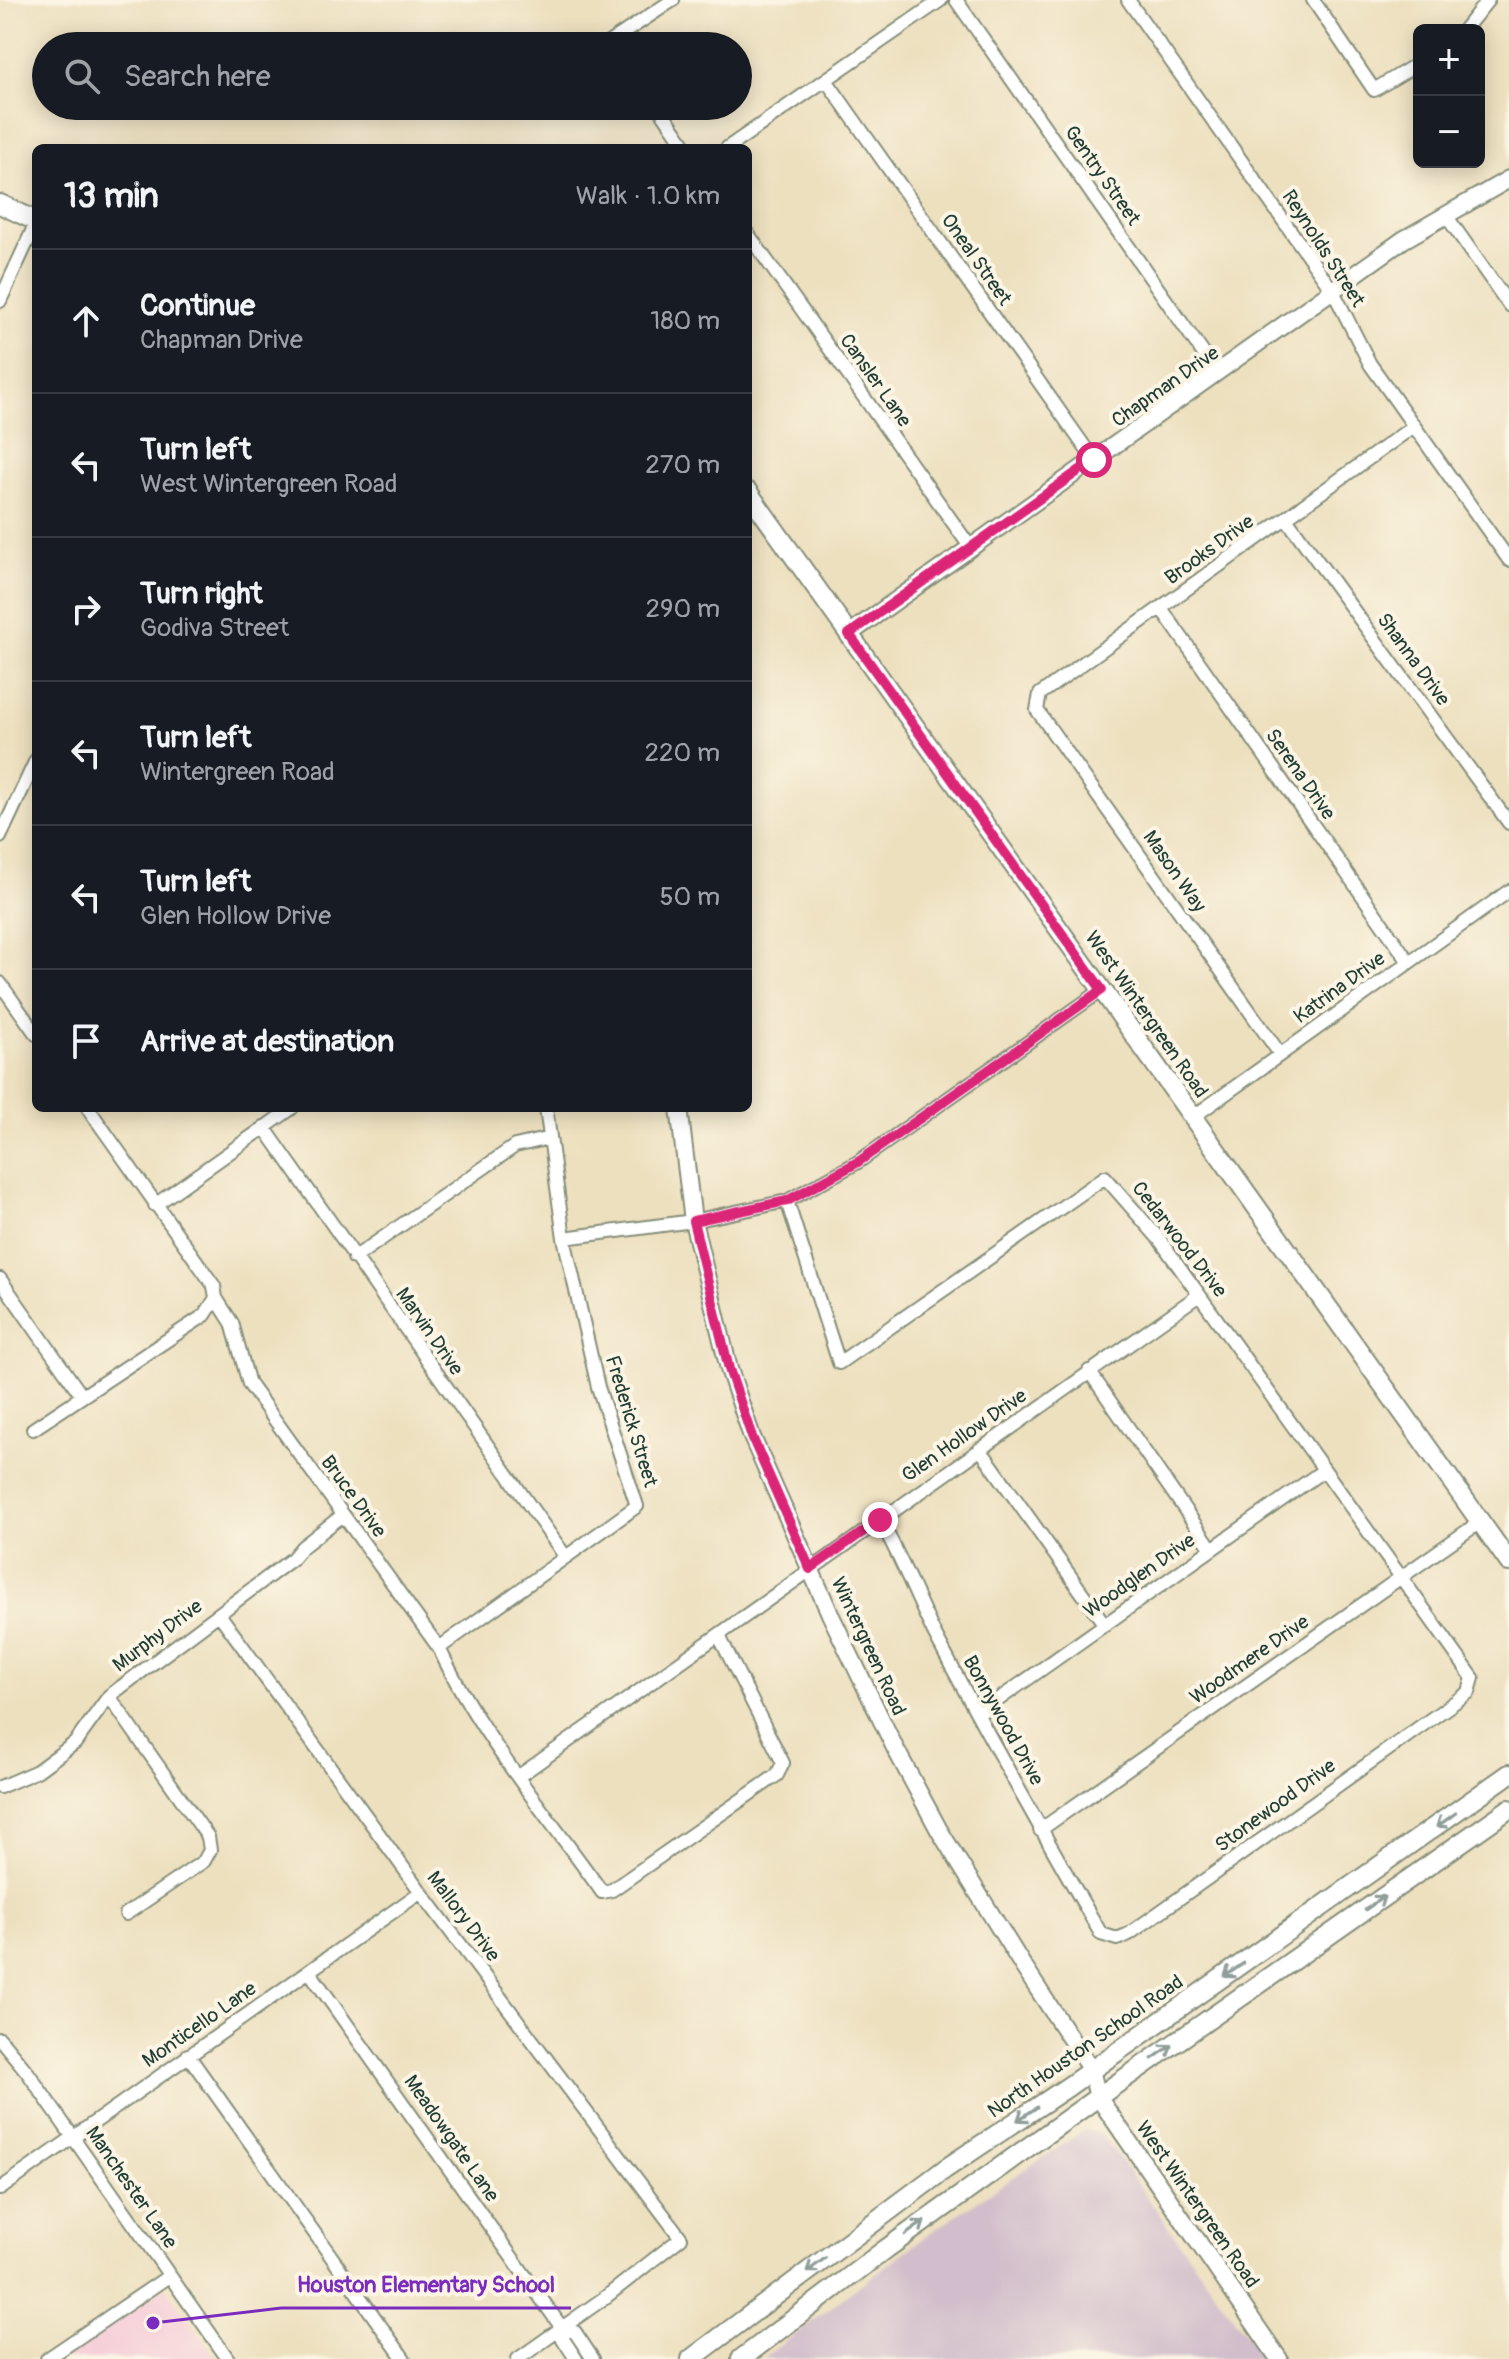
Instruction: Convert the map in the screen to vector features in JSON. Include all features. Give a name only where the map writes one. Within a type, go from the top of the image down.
[{"type":"main road","points":[[0,204],[32,220]]},
{"type":"main road","name":"West Wintergreen Road","points":[[752,498],[1509,1562]]},
{"type":"main road","name":"North Houston School Road","points":[[691,2359],[945,2169],[1091,2070],[1509,1774]]},
{"type":"main road","points":[[741,2359],[886,2249],[1098,2097],[1509,1809]]},
{"type":"street","points":[[628,32],[673,0]]},
{"type":"street","points":[[733,144],[941,0]]},
{"type":"street","name":"Gentry Street","points":[[956,0],[1217,373]]},
{"type":"street","name":"Reynolds Street","points":[[1128,0],[1333,291],[1370,364],[1509,560]]},
{"type":"street","points":[[1313,0],[1374,90],[1413,67]]},
{"type":"street","points":[[1469,24],[1488,0]]},
{"type":"street","name":"Oneal Street","points":[[826,80],[1094,460]]},
{"type":"street","points":[[668,120],[684,144]]},
{"type":"street","name":"Chapman Drive","points":[[849,634],[1403,240],[1509,179]]},
{"type":"street","points":[[1445,214],[1509,305]]},
{"type":"street","points":[[0,301],[32,231]]},
{"type":"street","name":"Cansler Lane","points":[[752,240],[971,548]]},
{"type":"street","name":"Brooks Drive","points":[[1037,710],[1040,694],[1414,426]]},
{"type":"street","name":"Shanna Drive","points":[[1286,518],[1509,823]]},
{"type":"street","name":"Serena Drive","points":[[1161,608],[1409,962]]},
{"type":"street","name":"Mason Way","points":[[1037,710],[1280,1054]]},
{"type":"street","points":[[0,837],[32,769]]},
{"type":"street","name":"Katrina Drive","points":[[1193,1117],[1509,891]]},
{"type":"street","points":[[0,983],[32,1028]]},
{"type":"street","points":[[564,1238],[693,1221],[787,1201],[858,1162],[1102,990]]},
{"type":"street","name":"Bruce Drive","points":[[91,1112],[214,1286],[216,1298],[232,1323],[249,1384],[439,1648],[457,1685],[602,1892],[612,1890],[777,1775],[782,1768],[783,1763],[719,1636]]},
{"type":"street","points":[[155,1205],[286,1112]]},
{"type":"street","name":"Frederick Street","points":[[439,1648],[637,1506],[598,1387],[564,1238],[547,1112]]},
{"type":"street","name":"Wintergreen Road","points":[[679,1112],[693,1221],[729,1369],[752,1437],[810,1569],[895,1748],[939,1830],[1091,2070]]},
{"type":"street","name":"Marvin Drive","points":[[264,1127],[565,1556]]},
{"type":"street","points":[[354,1258],[515,1146],[550,1138]]},
{"type":"street","name":"Cedarwood Drive","points":[[787,1201],[839,1363],[1105,1177],[1160,1240],[1401,1576],[1473,1678],[1469,1692]]},
{"type":"street","points":[[0,1279],[82,1396]]},
{"type":"street","name":"Glen Hollow Drive","points":[[519,1776],[1199,1295]]},
{"type":"street","points":[[33,1429],[205,1315],[216,1298]]},
{"type":"street","points":[[1089,1371],[1212,1549]]},
{"type":"street","points":[[980,1449],[1105,1625]]},
{"type":"street","name":"Woodglen Drive","points":[[978,1714],[1324,1470]]},
{"type":"street","name":"Murphy Drive","points":[[0,1787],[37,1771],[75,1743],[109,1696],[292,1559],[302,1547],[343,1515]]},
{"type":"street","name":"Bonnywood Drive","points":[[880,1520],[929,1624],[1040,1830],[1101,1934]]},
{"type":"street","name":"Woodmere Drive","points":[[1040,1830],[1480,1522]]},
{"type":"street","name":"Mallory Drive","points":[[219,1614],[421,1892],[681,2238],[562,2328]]},
{"type":"street","name":"Stonewood Drive","points":[[1101,1934],[1117,1939],[1129,1934],[1469,1692]]},
{"type":"street","points":[[109,1696],[208,1837],[210,1850],[204,1861],[126,1914]]},
{"type":"street","name":"Monticello Lane","points":[[0,2189],[421,1892]]},
{"type":"street","name":"Meadowgate Lane","points":[[309,1971],[562,2328],[563,2339],[576,2359]]},
{"type":"street","name":"Manchester Lane","points":[[0,2039],[28,2073],[228,2359]]},
{"type":"street","points":[[188,2055],[404,2359]]},
{"type":"street","name":"West Wintergreen Road","points":[[1091,2070],[1098,2097],[1279,2359]]},
{"type":"street","points":[[47,2359],[169,2276]]},
{"type":"street","points":[[518,2359],[562,2328]]},
{"type":"street","name":"Meadowgate Lane","points":[[562,2328],[575,2332],[593,2359]]},
{"type":"shaded area","points":[[1085,2130],[1101,2133],[1263,2359],[762,2359],[935,2229]]},
{"type":"shaded area","points":[[165,2287],[216,2359],[63,2359]]},
{"type":"place","name":"Houston Elementary School","points":[[153,2323]]},
{"type":"route","points":[[880,1520],[810,1569],[752,1437],[729,1369],[693,1221],[787,1201],[858,1162],[1102,990],[849,634],[1094,460]]}]
